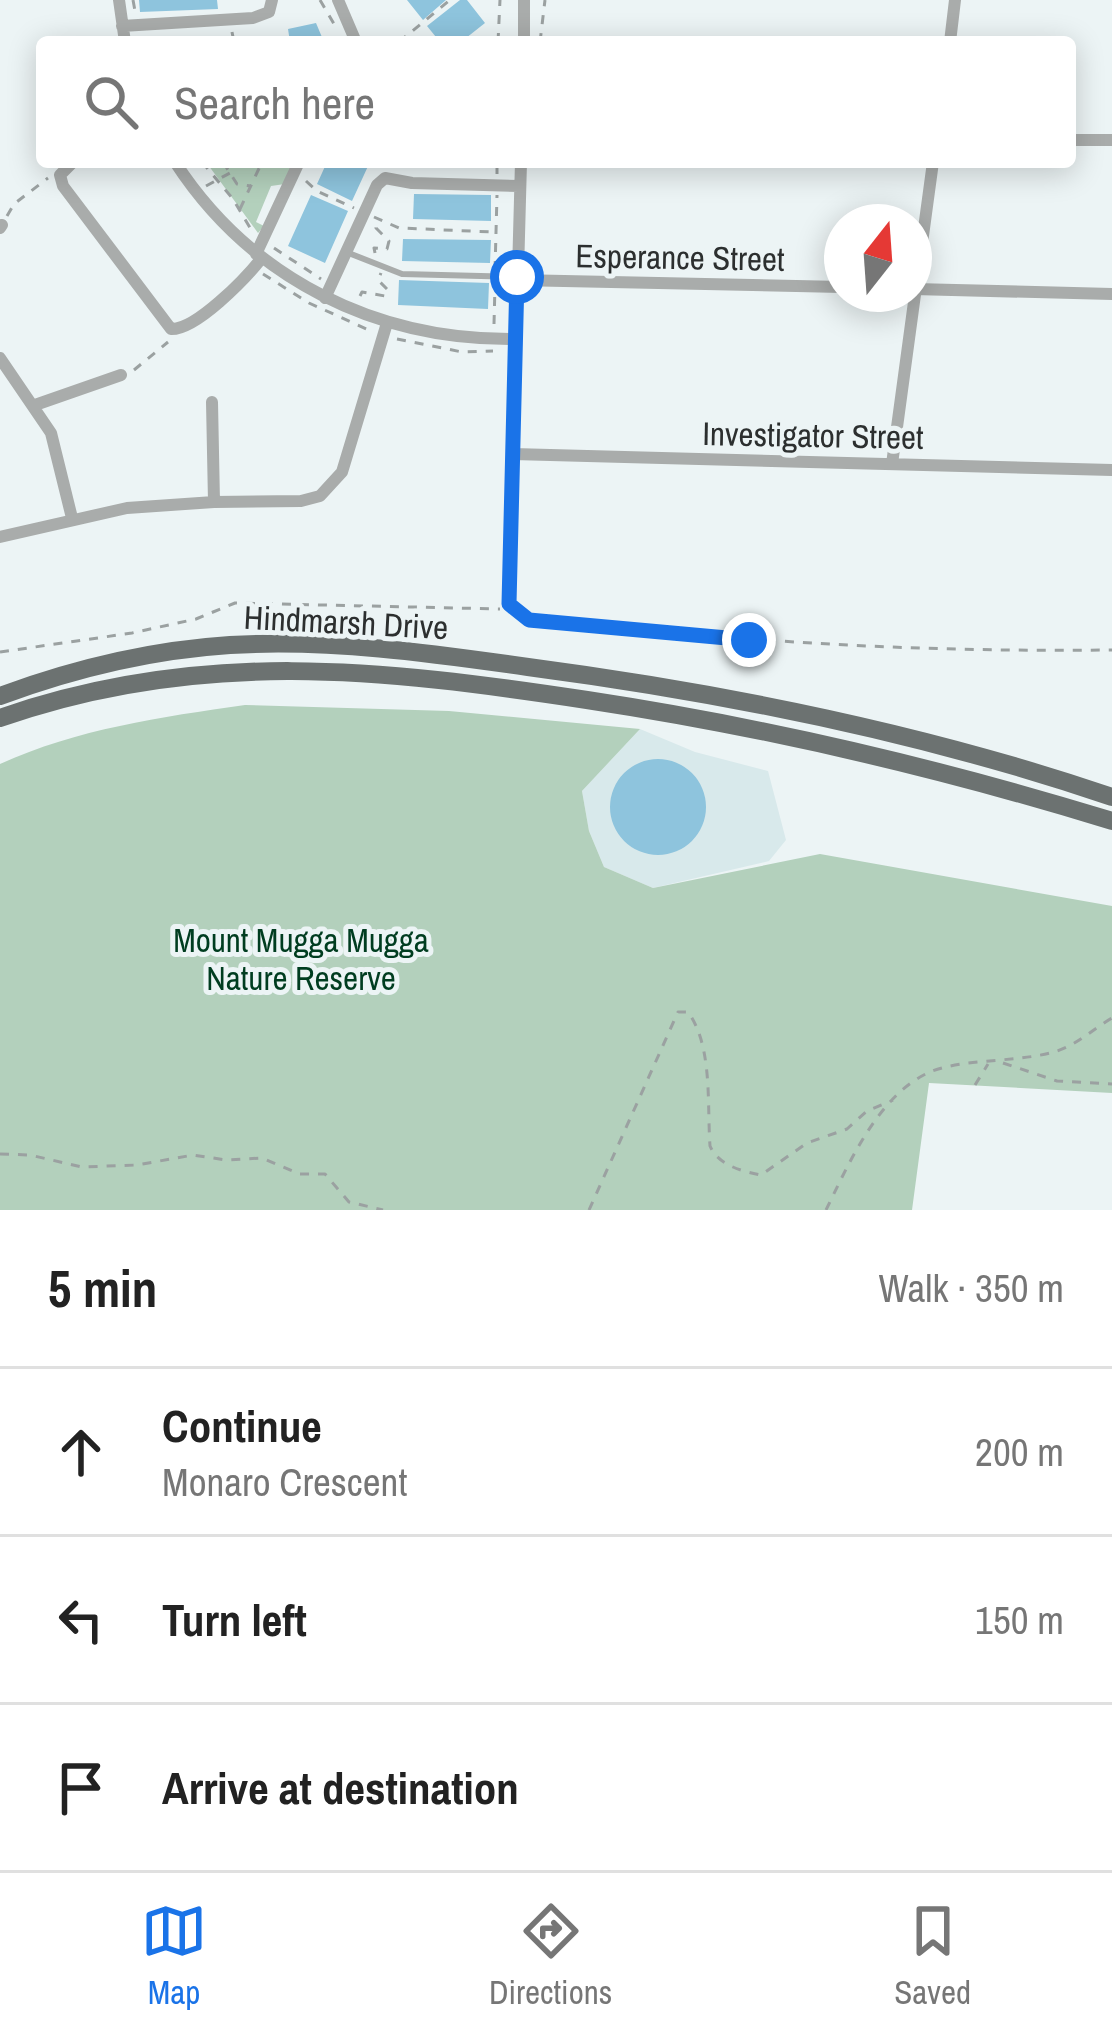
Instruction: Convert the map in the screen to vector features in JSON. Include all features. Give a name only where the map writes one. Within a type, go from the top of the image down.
[{"type":"main road","name":"Hindmarsh Drive","points":[[0,696],[98,667],[198,648],[297,644],[380,650],[555,670],[719,698],[950,750],[1112,797]]},
{"type":"main road","name":"Hindmarsh Drive","points":[[0,718],[94,690],[186,675],[269,669],[364,673],[550,694],[748,728],[942,773],[1112,821]]},
{"type":"street","points":[[119,0],[124,36]]},
{"type":"street","points":[[122,26],[253,18],[269,12],[272,0]]},
{"type":"street","points":[[338,0],[353,36]]},
{"type":"street","points":[[524,0],[524,36]]},
{"type":"street","points":[[951,36],[955,0]]},
{"type":"street","points":[[1076,140],[1112,140]]},
{"type":"street","points":[[67,168],[60,175],[63,186],[171,329],[184,328],[242,283],[259,256],[296,168]]},
{"type":"street","points":[[179,168],[197,194],[259,256],[325,298],[387,323],[494,346],[515,339]]},
{"type":"street","points":[[509,604],[520,168]]},
{"type":"street","points":[[927,204],[932,168]]},
{"type":"street","points":[[325,298],[377,185],[389,178],[519,186]]},
{"type":"street","name":"Esperance Street","points":[[517,279],[824,287]]},
{"type":"street","points":[[932,289],[1112,294]]},
{"type":"street","points":[[892,464],[912,312]]},
{"type":"street","points":[[0,537],[127,508],[306,501],[334,484],[343,467],[387,323]]},
{"type":"street","points":[[0,358],[35,405],[56,445],[72,518]]},
{"type":"street","points":[[35,405],[121,375]]},
{"type":"street","points":[[212,402],[214,502]]},
{"type":"street","name":"Investigator Street","points":[[513,454],[1112,470]]},
{"type":"lane","points":[[346,252],[391,272],[517,279]]},
{"type":"path","points":[[320,0],[335,25]]},
{"type":"path","points":[[406,36],[450,0]]},
{"type":"path","points":[[498,36],[500,0]]},
{"type":"path","points":[[541,36],[545,0]]},
{"type":"path","points":[[232,32],[233,36]]},
{"type":"path","points":[[226,168],[237,184],[251,186]]},
{"type":"path","points":[[240,210],[259,168]]},
{"type":"path","points":[[494,346],[497,168]]},
{"type":"path","points":[[197,194],[215,178],[230,173]]},
{"type":"path","points":[[303,180],[317,191],[399,227],[496,232]]},
{"type":"path","points":[[0,652],[154,629],[236,603],[498,610],[509,604],[529,620],[584,622],[678,636],[1112,650]]},
{"type":"path","points":[[589,1210],[677,1012],[688,1012],[696,1022],[715,1156],[760,1175],[807,1143],[847,1129],[931,1071],[1056,1051],[1077,1043],[1112,1018]]},
{"type":"path","points":[[975,1085],[981,1071],[999,1062],[1057,1082],[1112,1084]]},
{"type":"path","points":[[826,1210],[845,1170],[893,1100]]},
{"type":"path","points":[[0,1154],[30,1155],[82,1167],[137,1165],[193,1155],[273,1160],[299,1174],[325,1174],[349,1202],[383,1210]]},
{"type":"shaded area","points":[[640,729],[695,752],[768,771],[786,840],[769,861],[653,888],[604,867],[589,831],[582,791]]},
{"type":"green space","points":[[210,168],[292,168],[285,184],[271,186],[256,222],[264,226],[258,233]]},
{"type":"green space","name":"Mount Mugga Mugga Nature Reserve","points":[[245,705],[449,711],[640,729],[582,791],[589,831],[604,867],[653,888],[820,854],[1112,906],[1112,1093],[929,1083],[912,1210],[0,1210],[0,764],[89,733]]},
{"type":"building","points":[[139,0],[217,0],[218,9],[140,12]]},
{"type":"building","points":[[407,0],[446,0],[423,20]]},
{"type":"building","points":[[460,0],[467,0],[485,23],[469,36],[435,36],[427,26]]},
{"type":"building","points":[[316,23],[321,36],[289,36],[288,29]]},
{"type":"building","points":[[324,168],[367,168],[352,201],[317,184]]},
{"type":"building","points":[[414,194],[491,195],[491,221],[413,219]]},
{"type":"building","points":[[311,195],[348,211],[325,263],[288,246]]},
{"type":"building","points":[[403,239],[491,240],[490,263],[402,261]]},
{"type":"building","points":[[399,280],[489,283],[488,309],[398,305]]},
{"type":"building","points":[[658,759],[692,773],[706,807],[692,841],[658,855],[624,841],[610,807],[624,773]]},
{"type":"route","points":[[517,277],[509,604],[529,620],[749,640]]}]
